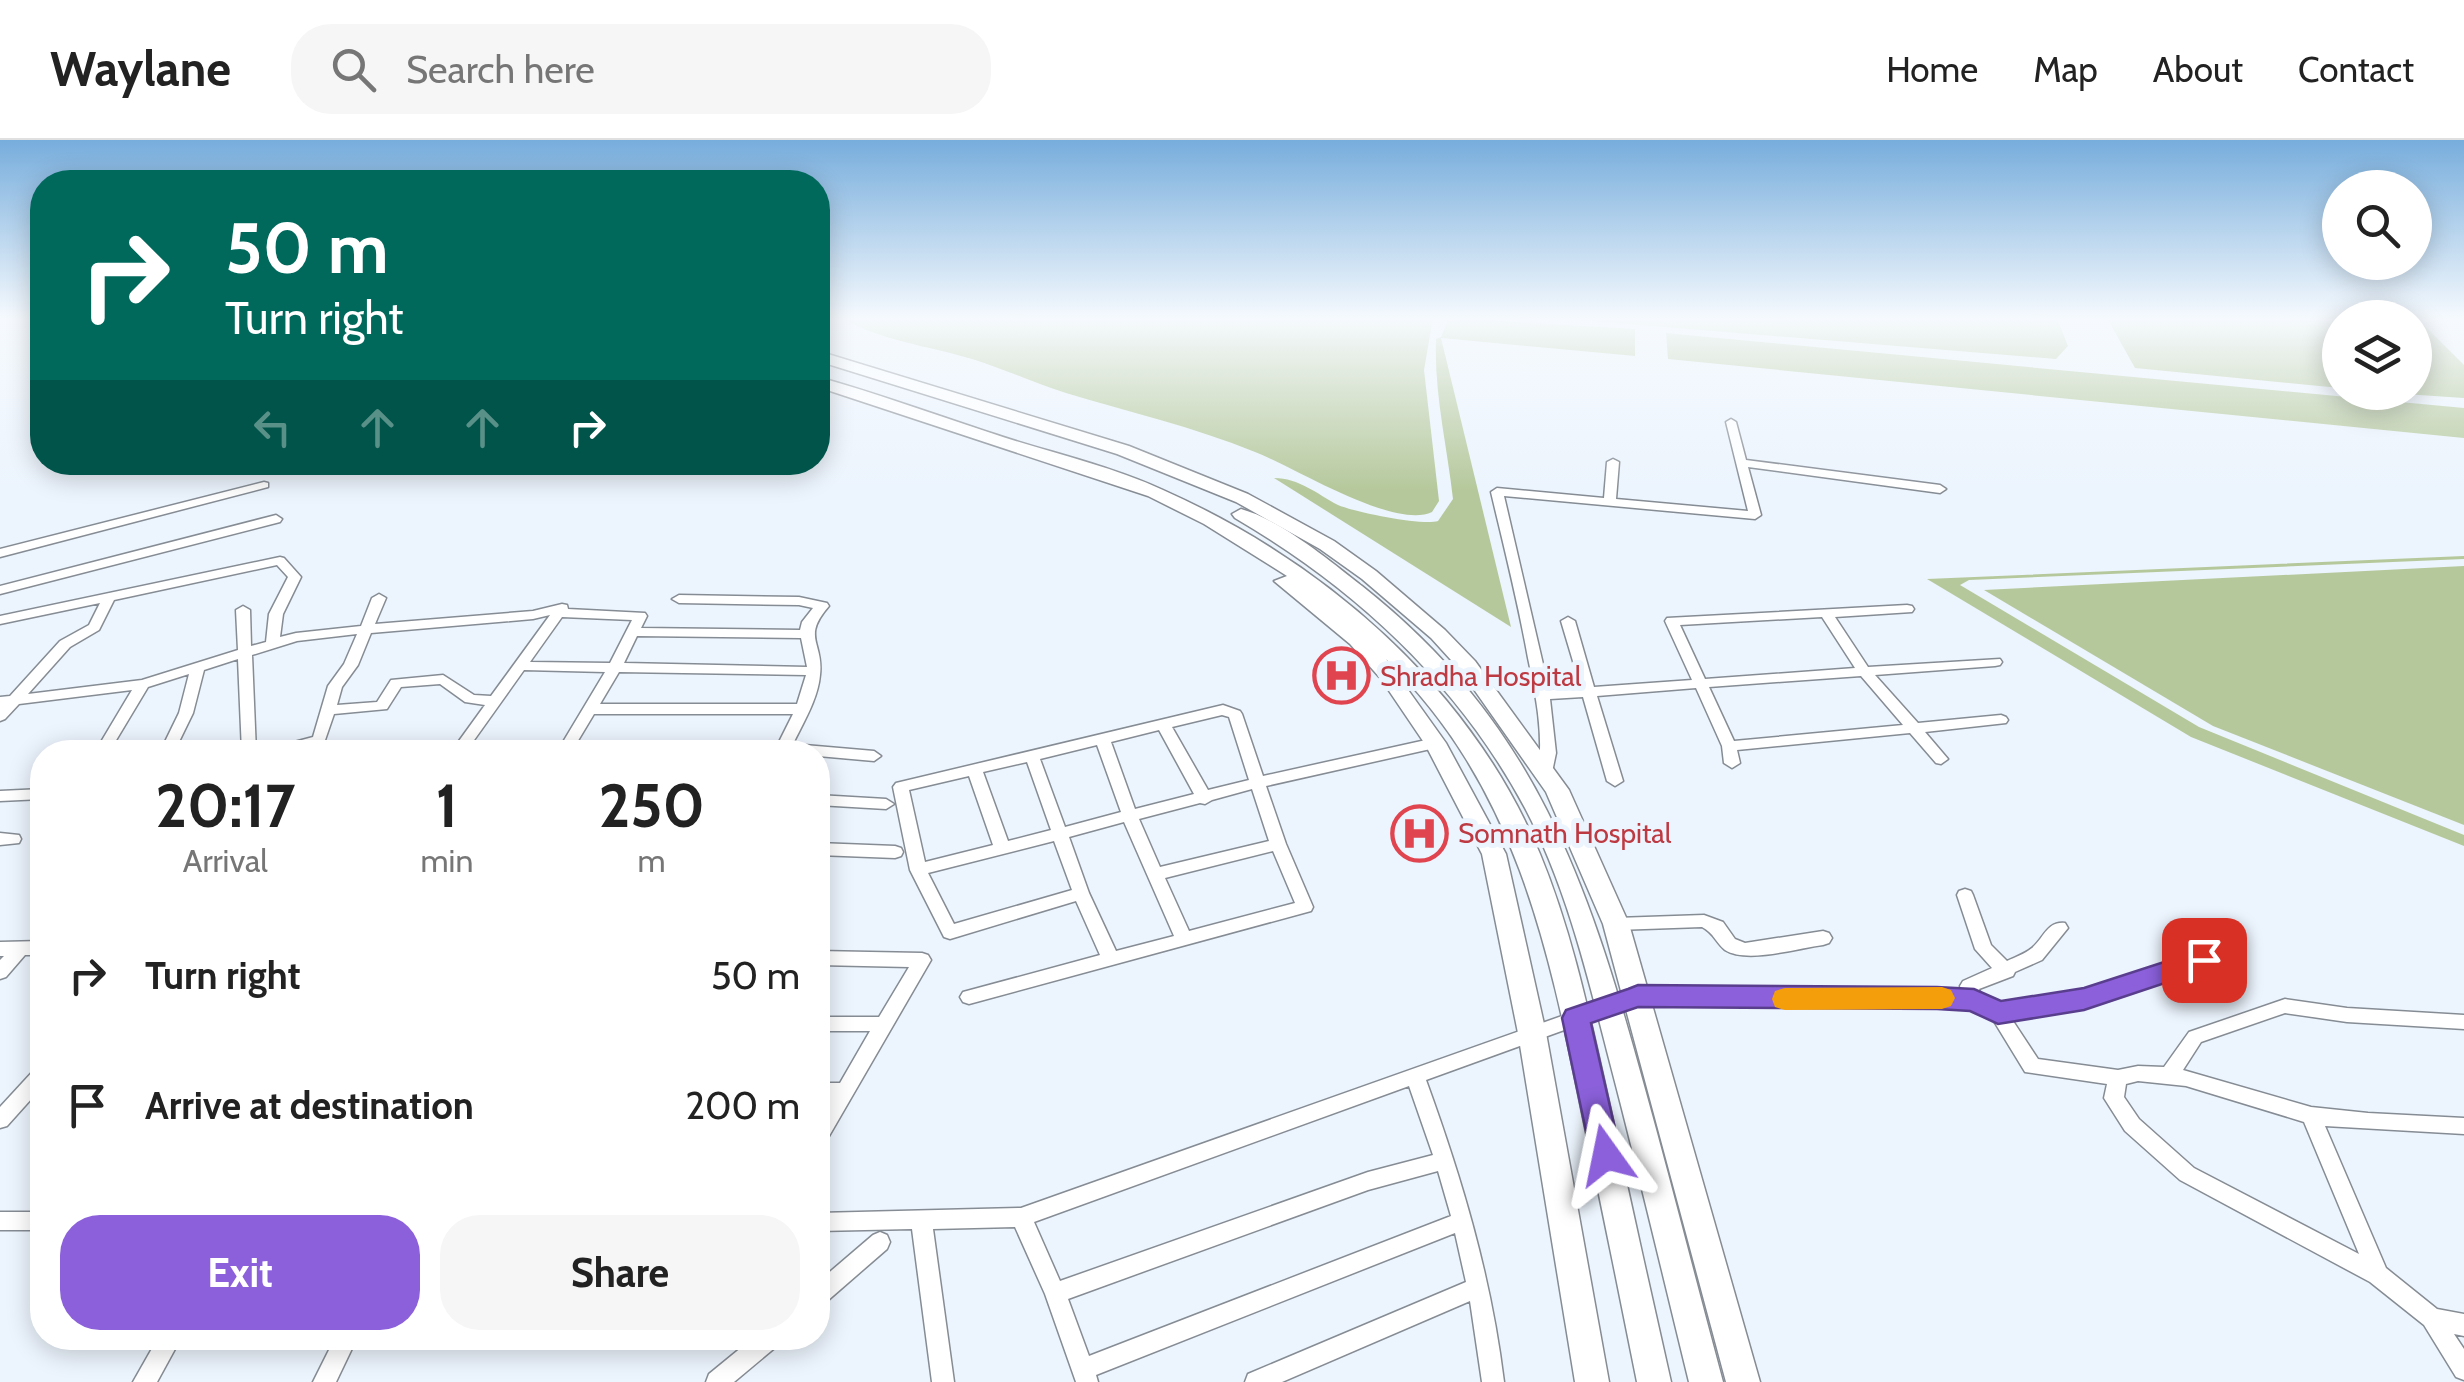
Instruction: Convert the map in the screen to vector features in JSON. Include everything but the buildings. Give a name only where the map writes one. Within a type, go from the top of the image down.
[{"type":"main road","points":[[849,376],[1151,474],[1230,508],[1289,540],[1344,579],[1445,675],[1524,786],[1589,934],[1706,1382]]},
{"type":"main road","points":[[882,376],[1176,468],[1278,516],[1368,575],[1438,634],[1497,701],[1546,774],[1589,857],[1616,924],[1742,1382]]},
{"type":"main road","points":[[830,386],[1154,492],[1250,541],[1350,611],[1408,667],[1438,703],[1511,817],[1554,929],[1654,1382]]},
{"type":"main road","points":[[830,398],[1122,493],[1222,540],[1288,584],[1357,640],[1388,674],[1434,742],[1494,854],[1532,1033],[1592,1382]]},
{"type":"street","points":[[1546,774],[1551,763],[1543,695],[1496,492],[1610,499],[1756,515],[1731,422]]},
{"type":"street","points":[[1610,499],[1613,462]]},
{"type":"street","points":[[1744,463],[1940,489]]},
{"type":"street","points":[[0,552],[264,486]]},
{"type":"street","points":[[2,588],[276,518]]},
{"type":"street","points":[[0,620],[280,560],[294,577],[276,614],[273,644]]},
{"type":"street","points":[[0,716],[65,644],[94,627],[109,596]]},
{"type":"street","points":[[318,740],[336,686],[351,666],[379,598]]},
{"type":"street","points":[[679,600],[799,601],[822,606],[813,613],[806,634],[814,671],[786,740]]},
{"type":"street","points":[[0,702],[143,684],[296,637],[533,615],[562,608],[467,740]]},
{"type":"street","points":[[1732,763],[1729,746],[1672,622],[1907,609]]},
{"type":"street","points":[[242,610],[248,740]]},
{"type":"street","points":[[558,612],[638,614],[634,632],[573,740]]},
{"type":"street","points":[[1827,615],[1862,670],[1941,759]]},
{"type":"street","points":[[1568,621],[1616,780]]},
{"type":"street","points":[[634,632],[806,634]]},
{"type":"street","points":[[1543,695],[1995,662]]},
{"type":"street","points":[[519,666],[814,671]]},
{"type":"street","points":[[173,740],[186,713],[198,668]]},
{"type":"street","points":[[331,710],[382,706],[396,683],[443,680],[470,700],[493,702]]},
{"type":"street","points":[[109,740],[143,684]]},
{"type":"street","points":[[592,709],[800,709]]},
{"type":"street","points":[[969,997],[1305,907],[1278,844],[1235,714],[1230,710],[1164,724],[1104,742],[900,787],[918,870],[950,932],[1082,894]]},
{"type":"street","points":[[1729,746],[2001,720]]},
{"type":"street","points":[[1164,724],[1205,799]]},
{"type":"street","points":[[1104,742],[1130,817],[1183,938]]},
{"type":"street","points":[[918,870],[1434,742]]},
{"type":"street","points":[[830,753],[874,756]]},
{"type":"street","points":[[1032,756],[1082,894],[1110,957]]},
{"type":"street","points":[[974,768],[1003,850]]},
{"type":"street","points":[[0,796],[30,795]]},
{"type":"street","points":[[830,801],[886,804]]},
{"type":"street","points":[[1156,874],[1278,844]]},
{"type":"street","points":[[830,849],[895,852]]},
{"type":"street","points":[[1965,895],[1984,949],[2007,970]]},
{"type":"street","points":[[1616,924],[1704,921],[1717,927],[1729,944],[1744,950],[1823,938]]},
{"type":"street","points":[[1974,1000],[1968,986],[2036,955],[2060,928]]},
{"type":"street","points":[[0,949],[30,949]]},
{"type":"street","points":[[0,972],[20,949]]},
{"type":"street","points":[[830,958],[922,960],[830,1114]]},
{"type":"street","points":[[1998,1013],[2084,999],[2204,960]]},
{"type":"street","points":[[830,1222],[1021,1217],[1638,996],[1974,1000],[1998,1013],[2032,1066],[2118,1078],[2129,1074],[2170,1074],[2311,1116],[2464,1126]]},
{"type":"street","points":[[2170,1074],[2196,1037],[2285,1006],[2347,1015],[2464,1022]]},
{"type":"street","points":[[830,1024],[884,1024]]},
{"type":"street","points":[[1416,1078],[1446,1160],[1478,1287],[1486,1379]]},
{"type":"street","points":[[2118,1078],[2114,1098],[2132,1125],[2187,1174],[2378,1276],[2432,1318],[2464,1369]]},
{"type":"street","points":[[0,1120],[30,1087]]},
{"type":"street","points":[[830,1091],[842,1091]]},
{"type":"street","points":[[2311,1116],[2378,1276]]},
{"type":"street","points":[[1055,1293],[1368,1181],[1446,1160]]},
{"type":"street","points":[[1021,1217],[1055,1293],[1085,1376],[1462,1221]]},
{"type":"street","points":[[921,1218],[943,1382]]},
{"type":"street","points":[[0,1221],[30,1220]]},
{"type":"street","points":[[830,1286],[880,1242]]},
{"type":"street","points":[[1256,1382],[1478,1287]]},
{"type":"street","points":[[2432,1318],[2464,1326]]},
{"type":"street","points":[[144,1382],[163,1350]]},
{"type":"street","points":[[324,1382],[340,1350]]},
{"type":"street","points":[[717,1382],[755,1350]]},
{"type":"green space","points":[[1019,376],[1425,376],[1439,501],[1432,512],[1394,512],[1344,494],[1232,443]]},
{"type":"green space","points":[[1437,376],[1450,376],[1511,627],[1274,478],[1300,484],[1338,505],[1358,511],[1404,520],[1438,521],[1453,499]]},
{"type":"green space","points":[[1839,376],[2123,376],[2322,395],[2322,410],[2432,410],[2432,405],[2464,408],[2464,438]]},
{"type":"green space","points":[[2217,376],[2322,376],[2322,386]]},
{"type":"green space","points":[[2432,376],[2464,376],[2464,398],[2432,396]]},
{"type":"green space","points":[[2464,556],[1969,580],[1960,585],[2199,727],[2464,835],[2464,846],[2191,737],[1927,579]]},
{"type":"green space","points":[[2464,566],[2464,825],[2213,726],[1984,590]]},
{"type":"slow traffic","points":[[1785,999],[1942,998]]},
{"type":"place","name":"Shradha Hospital","points":[[1341,676]]},
{"type":"place","name":"Somnath Hospital","points":[[1419,833]]},
{"type":"route","points":[[1606,1155],[1576,1018],[1638,996],[1937,998],[1974,1000],[1998,1013],[2084,999],[2204,960]]}]
